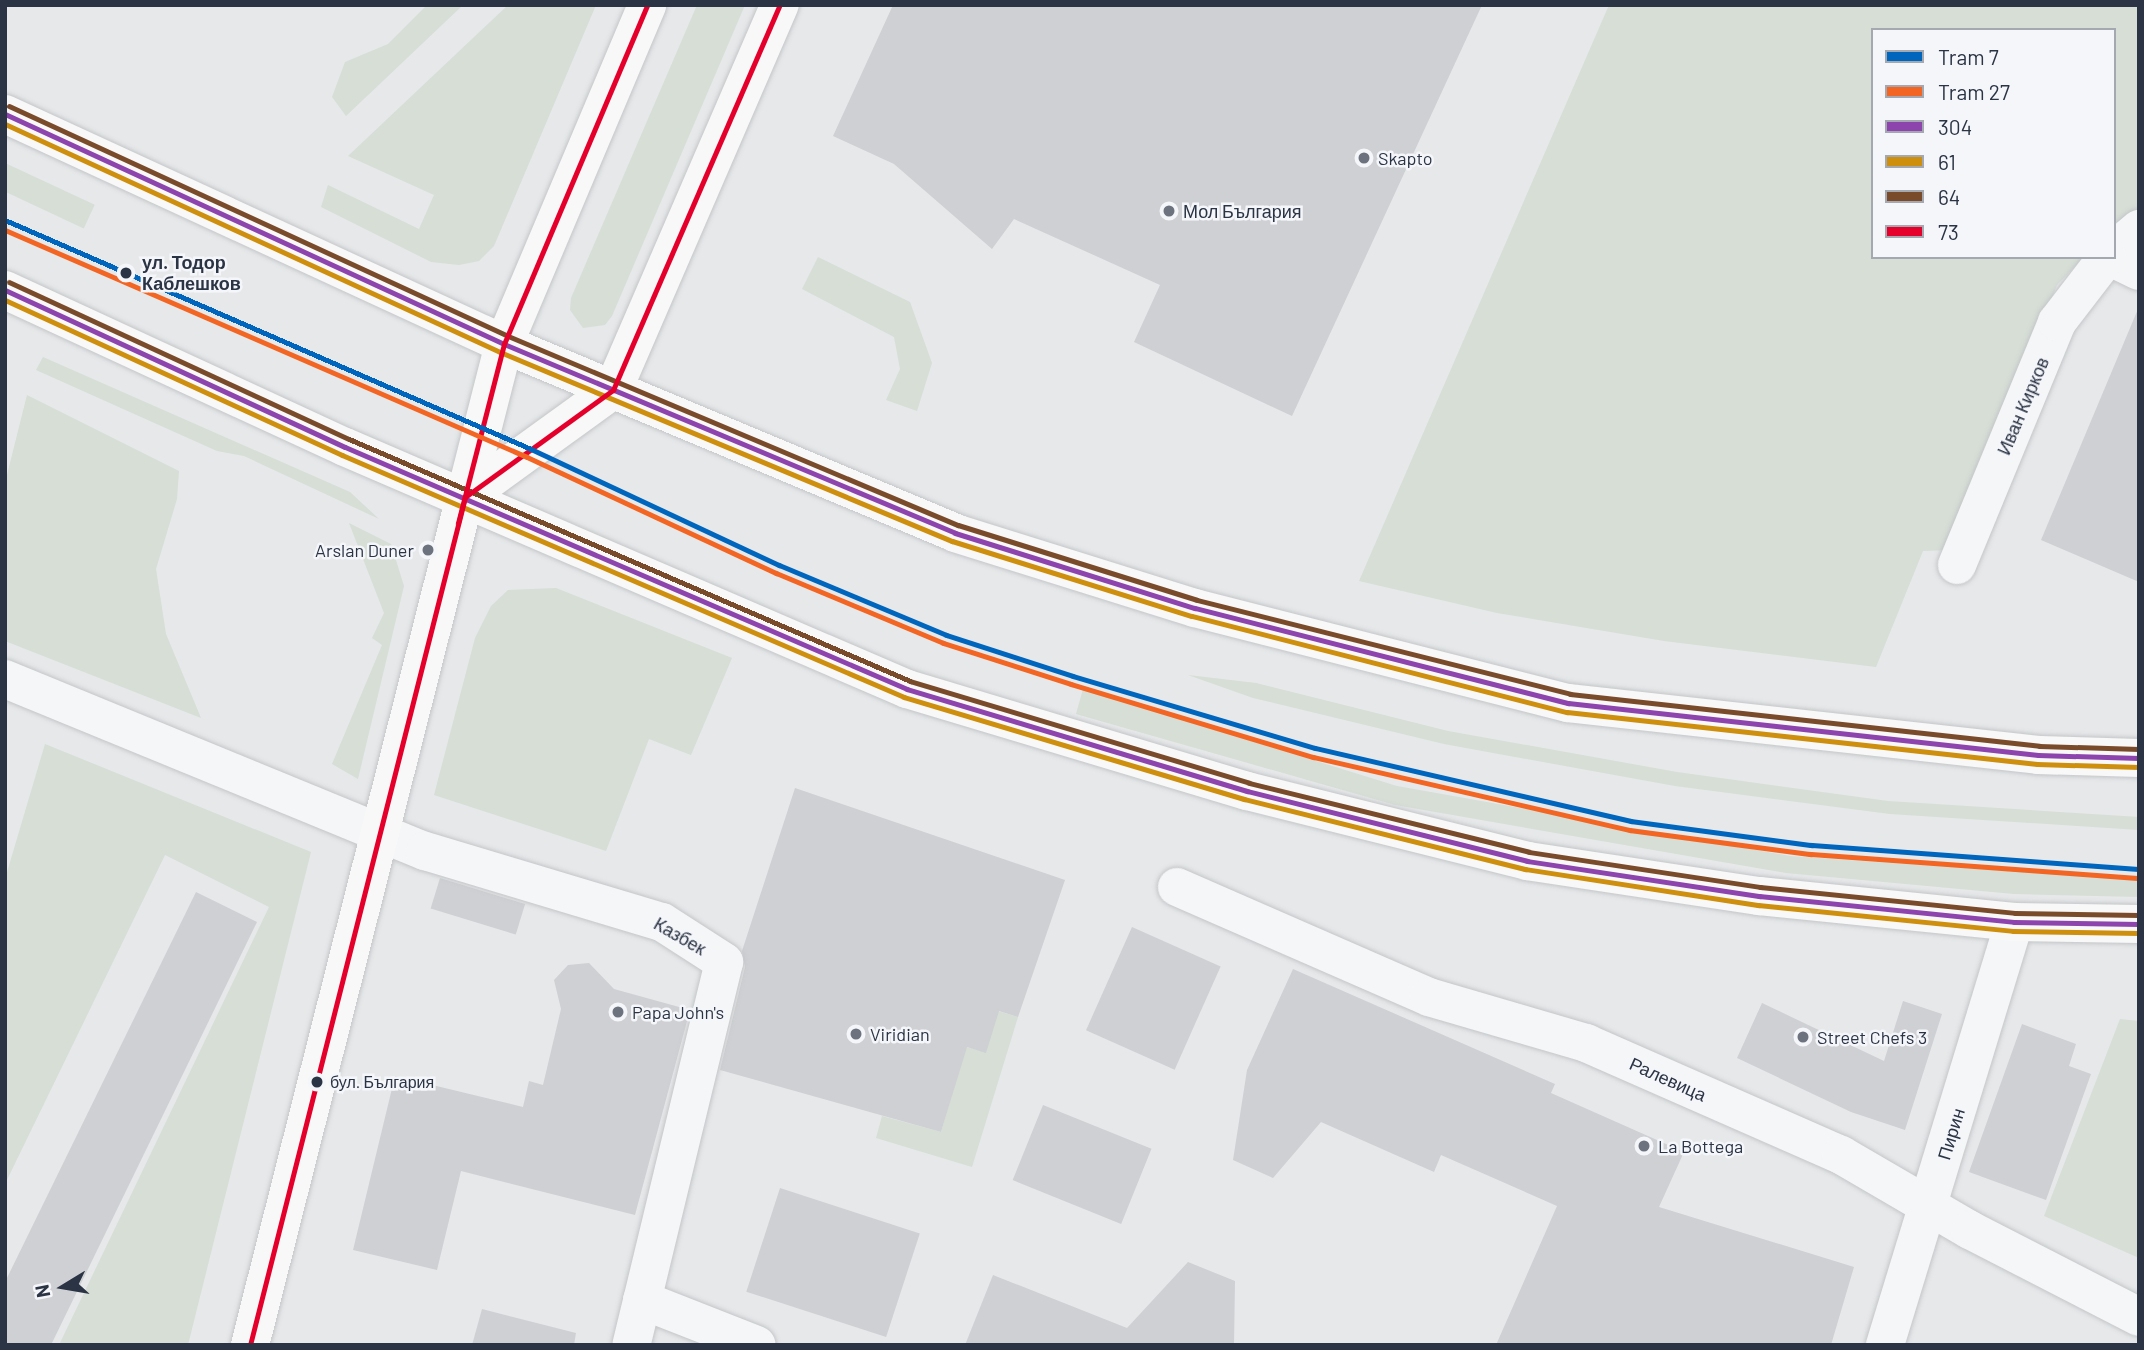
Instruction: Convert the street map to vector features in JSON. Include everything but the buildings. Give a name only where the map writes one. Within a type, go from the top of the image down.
[{"type":"main road","points":[[250,1345],[504,344],[647,5]]},
{"type":"main road","points":[[465,497],[613,390],[780,5]]},
{"type":"main road","points":[[5,114],[504,344],[956,533],[1195,608],[1568,703],[2038,755],[2139,758]]},
{"type":"main road","points":[[5,290],[465,497],[907,689],[1247,791],[1527,861],[1759,896],[2014,922],[2139,924]]},
{"type":"street","points":[[2116,248],[2139,229]]},
{"type":"street","name":"Иван Кирков","points":[[1957,565],[2057,322],[2106,259]]},
{"type":"street","points":[[2112,259],[2139,271]]},
{"type":"street","points":[[5,679],[380,834]]},
{"type":"street","name":"Казбек","points":[[380,834],[663,922],[724,962],[631,1345]]},
{"type":"street","name":"Ралевица","points":[[1177,887],[1429,997],[1586,1043],[1840,1155],[2139,1317]]},
{"type":"street","name":"Пирин","points":[[1885,1345],[2014,922]]},
{"type":"street","points":[[642,1300],[757,1345]]},
{"type":"shaded area","points":[[427,5],[463,5],[346,116],[332,97],[345,62],[388,44]]},
{"type":"shaded area","points":[[508,5],[596,5],[494,246],[479,261],[459,265],[431,262],[321,207],[328,185],[419,229],[434,195],[348,156]]},
{"type":"shaded area","points":[[697,5],[745,5],[612,316],[605,325],[583,328],[570,310],[571,298]]},
{"type":"shaded area","points":[[1609,5],[2139,5],[2139,208],[2116,225],[2116,28],[1871,28],[1871,259],[2082,259],[2057,285],[1950,550],[1923,551],[1876,667],[1664,641],[1497,613],[1359,581]]},
{"type":"shaded area","points":[[5,163],[95,205],[84,228],[5,192]]},
{"type":"shaded area","points":[[818,257],[910,302],[932,363],[917,411],[886,400],[900,369],[894,337],[802,289]]},
{"type":"shaded area","points":[[43,357],[350,492],[379,519],[244,456],[217,451],[36,370]]},
{"type":"shaded area","points":[[27,395],[179,471],[177,499],[156,569],[166,634],[201,718],[5,641],[5,483]]},
{"type":"shaded area","points":[[349,523],[391,544],[404,586],[358,779],[332,764],[382,645],[372,638],[384,613]]},
{"type":"shaded area","points":[[556,588],[732,658],[691,755],[649,739],[606,851],[434,795],[475,638],[491,606],[508,590]]},
{"type":"shaded area","points":[[1188,675],[1256,683],[1448,731],[1677,772],[1888,801],[2139,817],[2139,830],[1890,814],[1675,786],[1444,744],[1253,698]]},
{"type":"shaded area","points":[[1083,689],[1397,786],[1790,856],[2139,880],[2139,897],[2014,894],[1786,873],[1395,805],[1076,714]]},
{"type":"shaded area","points":[[45,744],[311,852],[188,1345],[59,1345],[269,907],[165,855],[5,1184],[5,879]]},
{"type":"shaded area","points":[[817,957],[1018,1017],[972,1167],[876,1138],[882,1116],[941,1132],[966,1047],[986,1052]]},
{"type":"shaded area","points":[[2120,1019],[2139,1021],[2139,1258],[2044,1216]]},
{"type":"tram line","name":"7","points":[[5,220],[531,449],[779,565],[946,635],[1073,676],[1315,748],[1631,821],[1811,845],[2139,869]]},
{"type":"tram line","name":"27","points":[[5,230],[527,457],[776,573],[943,643],[1071,684],[1313,757],[1630,830],[1810,854],[2138,878]]},
{"type":"transit line","name":"73","points":[[458,523],[504,344],[647,5]]},
{"type":"transit line","name":"73","points":[[250,1345],[465,497],[613,390],[780,5]]},
{"type":"transit line","name":"64","points":[[9,106],[508,336],[958,525],[1197,600],[1570,694],[2039,746],[2139,749]]},
{"type":"transit line","name":"304","points":[[5,114],[504,344],[955,533],[1195,608],[1568,703],[2038,755],[2139,758]]},
{"type":"transit line","name":"61","points":[[5,124],[500,352],[952,541],[1192,616],[1567,712],[2037,764],[2139,767]]},
{"type":"transit line","name":"64","points":[[9,282],[349,439],[910,681],[1249,783],[1529,852],[1760,887],[2015,913],[2139,915]]},
{"type":"transit line","name":"304","points":[[5,290],[345,447],[907,689],[1247,791],[1527,861],[1759,896],[2014,922],[2139,924]]},
{"type":"transit line","name":"61","points":[[5,300],[342,455],[904,697],[1244,799],[1525,869],[1758,905],[2013,931],[2139,933]]},
{"type":"place","name":"Skapto","points":[[1364,158]]},
{"type":"place","name":"Мол България","points":[[1169,211]]},
{"type":"place","name":"ул. Тодор Каблешков","points":[[126,273]]},
{"type":"place","name":"Arslan Duner","points":[[428,550]]},
{"type":"place","name":"Papa John's","points":[[618,1012]]},
{"type":"place","name":"Viridian","points":[[856,1034]]},
{"type":"place","name":"Street Chefs 3","points":[[1803,1037]]},
{"type":"place","name":"бул. България","points":[[317,1082]]},
{"type":"place","name":"La Bottega","points":[[1644,1146]]}]
